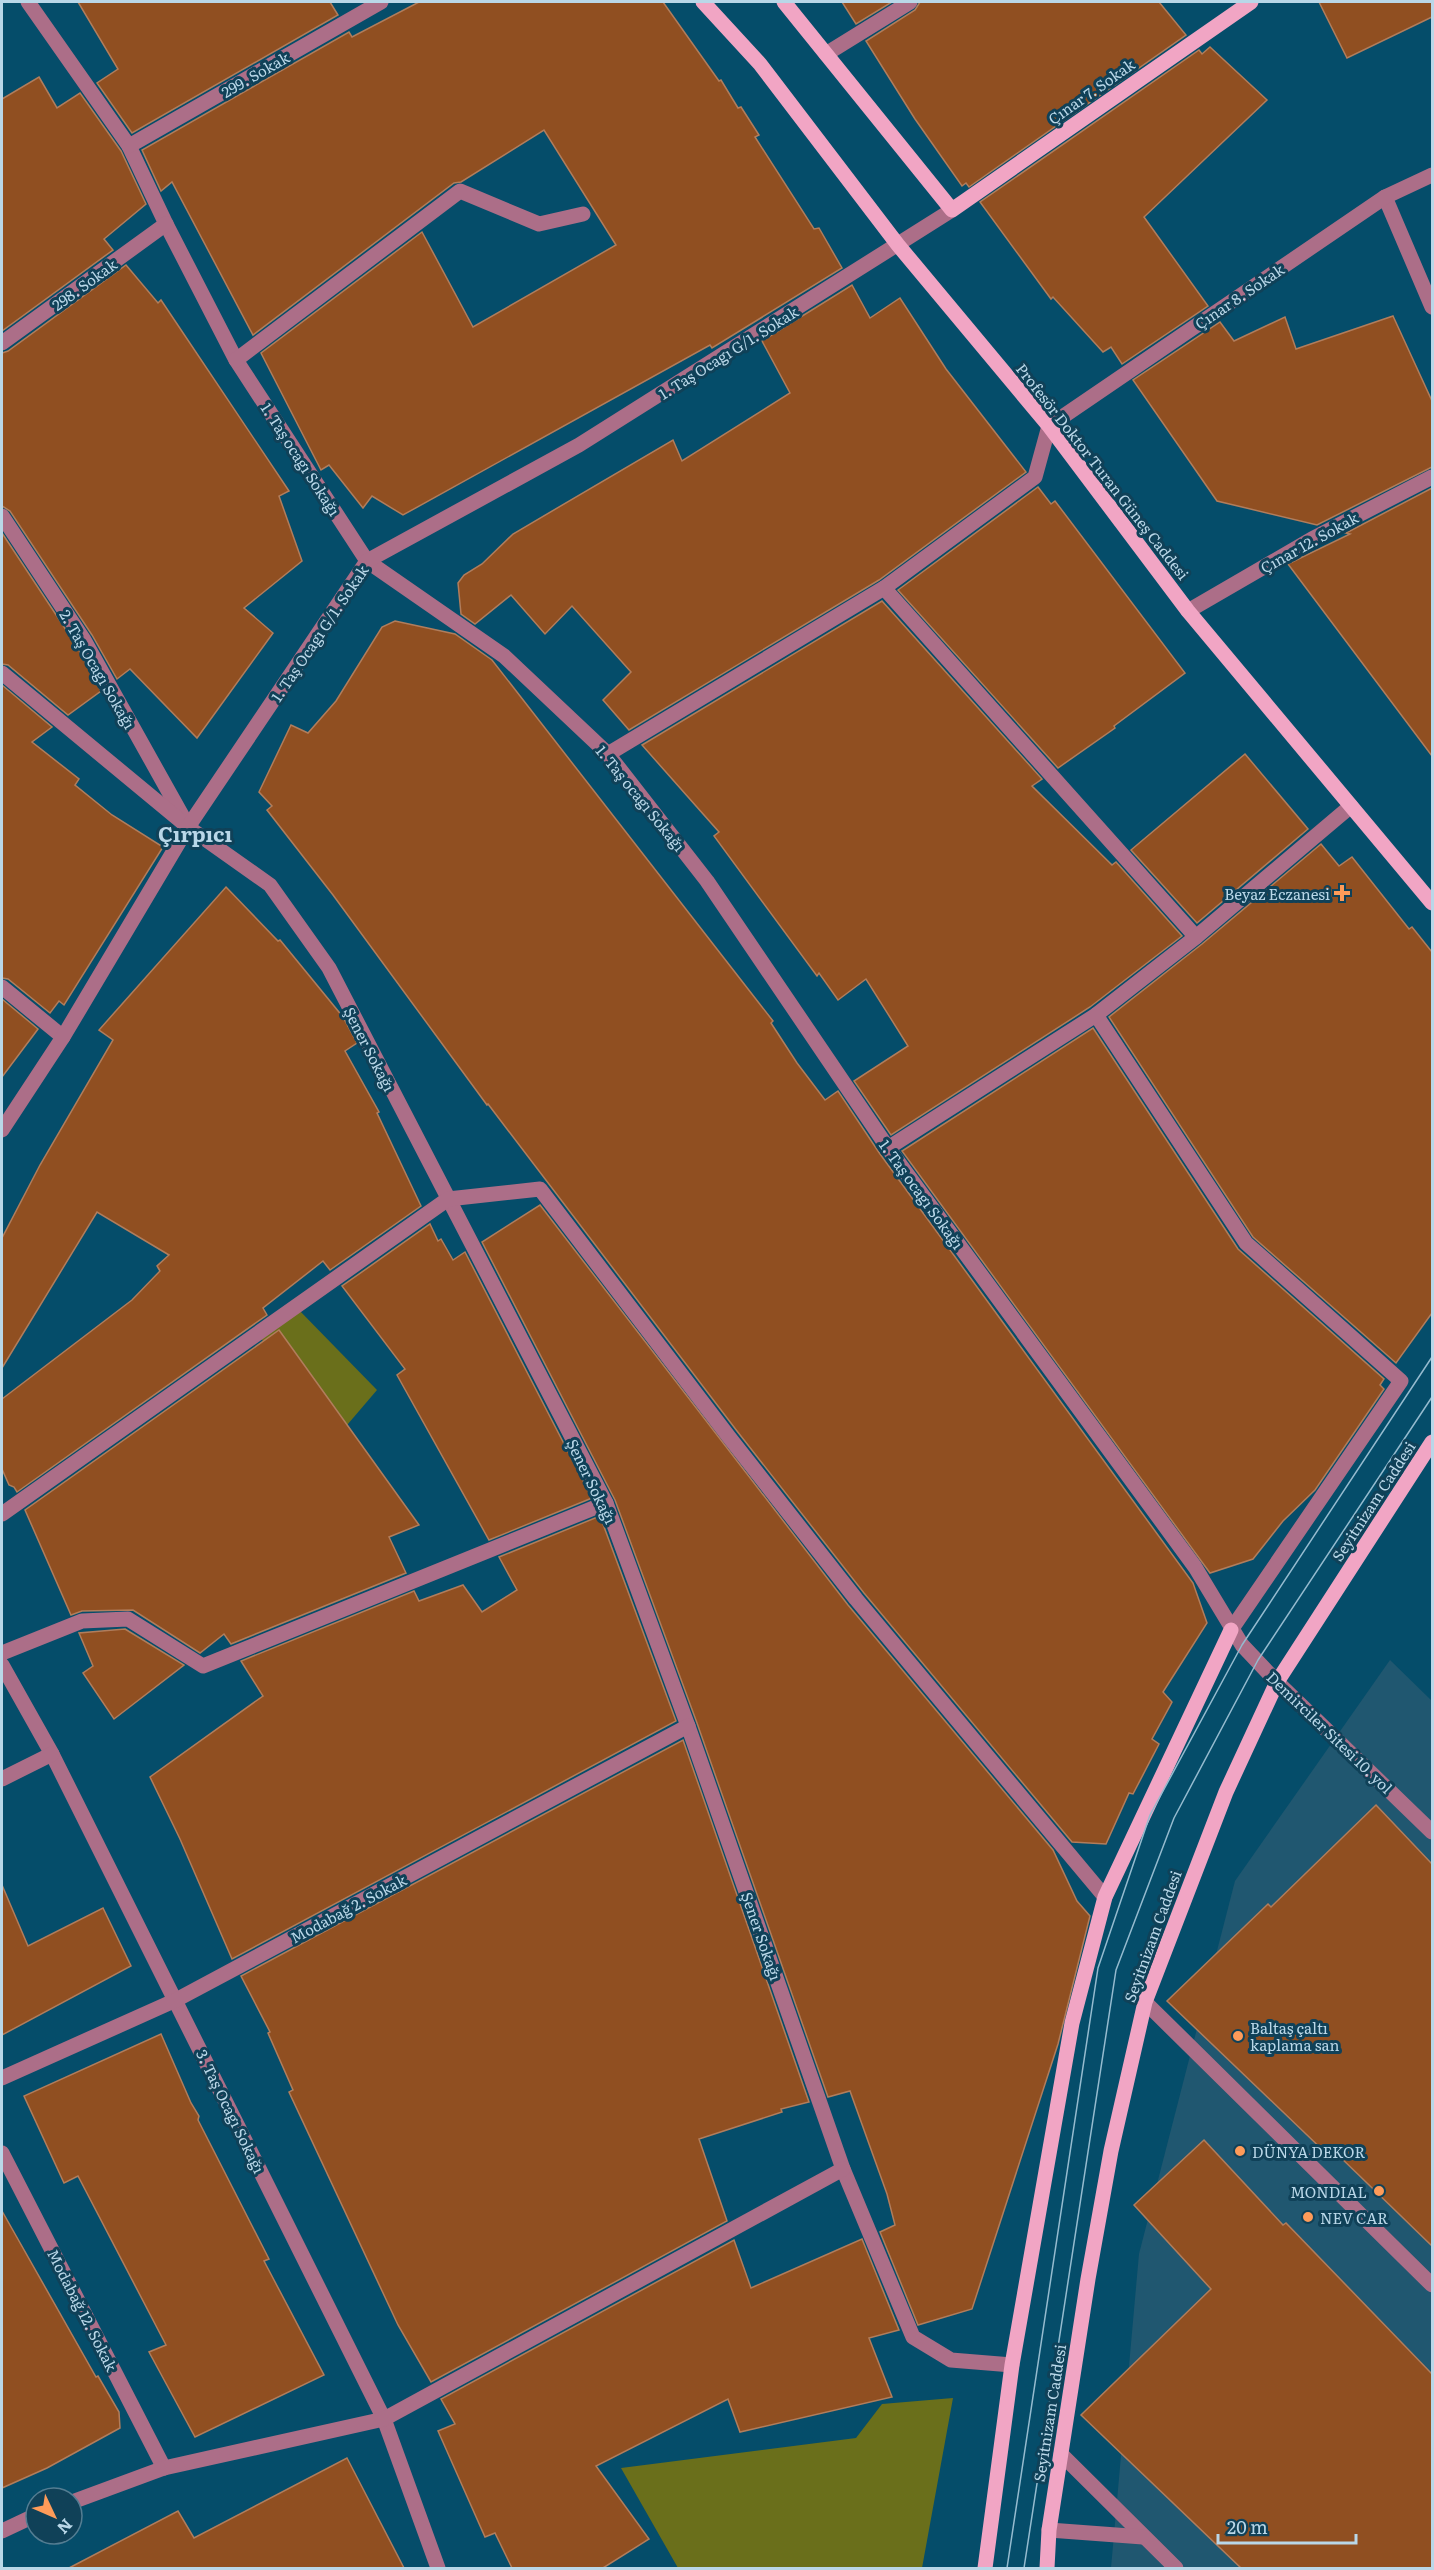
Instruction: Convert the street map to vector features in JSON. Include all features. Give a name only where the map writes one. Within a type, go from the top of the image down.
[{"type":"main road","name":"Profesör Doktor Turan Güneş Caddesi","points":[[704,2],[760,64],[897,245],[1049,426],[1188,611],[1432,903]]},
{"type":"main road","points":[[784,2],[952,210]]},
{"type":"main road","name":"Çınar 7. Sokak","points":[[952,210],[1251,2]]},
{"type":"main road","name":"Seyitnizam Caddesi","points":[[1047,2568],[1049,2530],[1088,2279],[1111,2151],[1145,2001],[1226,1792],[1277,1682],[1432,1442]]},
{"type":"main road","points":[[985,2568],[1012,2365],[1072,2023],[1105,1897],[1231,1630]]},
{"type":"street","name":"1. Taş ocagı Sokağı","points":[[28,2],[129,146],[236,360],[367,561],[504,656],[608,754],[707,881],[888,1148],[1195,1567],[1231,1630]]},
{"type":"street","name":"299. Sokak","points":[[129,146],[381,2]]},
{"type":"street","points":[[826,54],[910,2]]},
{"type":"street","name":"Çınar 8. Sokak","points":[[1049,426],[1385,197],[1432,174]]},
{"type":"street","points":[[236,360],[460,190],[539,224],[583,214]]},
{"type":"street","points":[[1385,197],[1432,307]]},
{"type":"street","name":"1. Taş Ocagı G/1. Sokak","points":[[2,1130],[63,1037],[188,827],[367,561],[579,444],[952,210]]},
{"type":"street","name":"298. Sokak","points":[[2,344],[166,224]]},
{"type":"street","points":[[608,754],[885,588],[1035,477],[1049,426]]},
{"type":"street","name":"Çınar 12. Sokak","points":[[1188,611],[1312,539],[1432,477]]},
{"type":"street","name":"2. Taş Ocagı Sokağı","points":[[2,516],[84,640],[188,827]]},
{"type":"street","points":[[885,588],[1196,937]]},
{"type":"street","name":"Şener Sokağı","points":[[2,673],[188,827],[270,885],[329,968],[606,1503],[688,1725],[843,2169],[913,2337],[951,2360],[1012,2365]]},
{"type":"street","points":[[888,1148],[1096,1016],[1196,937],[1351,806]]},
{"type":"street","points":[[2,987],[63,1037]]},
{"type":"street","points":[[1096,1016],[1246,1243],[1401,1381],[1231,1630]]},
{"type":"street","points":[[2,1514],[448,1199],[540,1189],[856,1599],[1105,1897]]},
{"type":"street","points":[[2,1653],[82,1621],[128,1619],[204,1666],[606,1503]]},
{"type":"street","name":"Demirciler Sitesi 10. yol","points":[[1231,1630],[1277,1682],[1432,1832]]},
{"type":"street","name":"3. Taş Ocagı Sokağı","points":[[2,1665],[52,1754],[384,2419],[438,2568]]},
{"type":"street","name":"Modabağ 2. Sokak","points":[[2,2078],[176,2000],[688,1725]]},
{"type":"street","points":[[2,1779],[52,1754]]},
{"type":"street","points":[[1145,2001],[1432,2284]]},
{"type":"street","name":"Modabağ 12. Sokak","points":[[2,2152],[164,2468]]},
{"type":"street","points":[[84,2498],[164,2468],[384,2419],[843,2169]]},
{"type":"street","points":[[1061,2454],[1176,2568]]},
{"type":"street","points":[[2,2531],[24,2521]]},
{"type":"street","points":[[1049,2530],[1143,2536]]},
{"type":"shaded area","points":[[297,1308],[377,1390],[330,1445],[259,1335]]},
{"type":"shaded area","points":[[1390,1660],[1432,1701],[1432,2568],[1111,2568],[1139,2254],[1235,1881]]},
{"type":"shaded area","points":[[953,2398],[922,2568],[678,2568],[621,2468],[856,2438],[882,2404]]},
{"type":"building","points":[[78,2],[330,2],[338,15],[132,133],[97,83],[118,69]]},
{"type":"building","points":[[419,2],[663,2],[719,81],[721,80],[738,108],[741,107],[759,135],[755,137],[814,229],[819,228],[842,268],[712,348],[710,345],[403,515],[372,496],[363,508],[329,465],[321,470],[261,353],[422,232],[473,327],[616,245],[544,130],[461,182],[454,183],[253,335],[172,182],[161,191],[142,150],[349,32],[352,37]]},
{"type":"building","points":[[842,2],[892,2],[856,24]]},
{"type":"building","points":[[920,2],[1159,2],[1186,35],[969,187],[966,183],[962,186],[915,119],[866,41],[915,10]]},
{"type":"building","points":[[1319,2],[1432,2],[1432,17],[1347,58]]},
{"type":"building","points":[[1210,47],[1267,100],[1144,217],[1208,306],[1122,364],[1111,347],[1103,352],[1053,297],[1051,299],[980,202],[1199,50],[1202,54]]},
{"type":"building","points":[[39,77],[57,108],[80,93],[121,151],[146,204],[104,239],[113,250],[2,331],[2,99]]},
{"type":"building","points":[[126,265],[158,303],[161,300],[289,491],[279,496],[302,561],[244,608],[273,633],[197,738],[130,669],[117,679],[92,635],[10,511],[2,506],[2,353],[8,351]]},
{"type":"building","points":[[852,285],[870,318],[900,298],[946,369],[1026,472],[879,580],[629,730],[603,700],[631,672],[572,606],[545,634],[511,595],[475,624],[461,614],[458,583],[464,575],[482,564],[513,534],[673,440],[682,461],[790,393],[762,341]]},
{"type":"building","points":[[1393,316],[1432,401],[1432,467],[1317,525],[1217,501],[1133,380],[1220,322],[1234,341],[1285,317],[1296,349]]},
{"type":"building","points":[[1038,487],[1051,504],[1055,501],[1185,673],[1114,726],[1115,728],[1058,768],[898,590]]},
{"type":"building","points":[[1432,488],[1432,756],[1288,564],[1350,534],[1346,533]]},
{"type":"building","points":[[2,533],[76,645],[101,691],[68,715],[8,665],[2,664]]},
{"type":"building","points":[[882,601],[1042,779],[1032,786],[1112,865],[1116,862],[1182,936],[1090,1007],[891,1135],[854,1081],[908,1046],[866,979],[838,1000],[819,973],[817,976],[714,836],[719,832],[642,745]]},
{"type":"building","points":[[395,621],[455,634],[492,660],[773,1021],[771,1023],[797,1063],[825,1100],[838,1091],[880,1154],[1193,1583],[1207,1623],[1163,1692],[1172,1702],[1152,1739],[1159,1744],[1133,1794],[1129,1793],[1106,1844],[1072,1842],[864,1593],[487,1105],[333,895],[267,810],[272,806],[259,792],[291,725],[308,733],[336,701],[382,627]]},
{"type":"building","points":[[2,685],[52,727],[32,742],[79,779],[75,785],[112,815],[163,847],[64,1005],[59,1001],[50,1013],[8,979],[2,978]]},
{"type":"building","points":[[1245,754],[1308,829],[1197,923],[1131,850]]},
{"type":"building","points":[[1321,844],[1339,866],[1352,857],[1409,929],[1412,927],[1432,952],[1432,1313],[1396,1363],[1253,1237],[1109,1017],[1202,944]]},
{"type":"building","points":[[226,887],[278,941],[280,940],[343,1017],[357,1043],[345,1051],[379,1112],[377,1113],[421,1206],[330,1270],[323,1261],[263,1308],[267,1315],[17,1492],[9,1485],[2,1469],[2,1399],[132,1300],[160,1271],[157,1266],[169,1255],[97,1212],[2,1368],[2,1238],[40,1165],[113,1040],[99,1030]]},
{"type":"building","points":[[2,999],[38,1029],[2,1077]]},
{"type":"building","points":[[1093,1028],[1238,1249],[1384,1379],[1380,1385],[1384,1389],[1315,1490],[1283,1521],[1253,1559],[1210,1573],[902,1151]]},
{"type":"building","points":[[540,1205],[848,1605],[1053,1850],[1077,1901],[1090,1916],[1058,2044],[972,2309],[918,2325],[880,2232],[895,2225],[887,2194],[850,2091],[828,2097],[697,1723],[615,1500],[482,1242]]},
{"type":"building","points":[[430,1224],[438,1241],[441,1239],[453,1260],[465,1252],[592,1498],[489,1540],[397,1375],[405,1369],[342,1286]]},
{"type":"building","points":[[279,1330],[419,1525],[389,1537],[406,1573],[231,1644],[224,1634],[200,1653],[133,1610],[82,1611],[71,1615],[25,1510]]},
{"type":"building","points":[[600,1516],[676,1721],[232,1959],[180,1839],[150,1777],[263,1696],[241,1661],[414,1591],[419,1601],[463,1585],[482,1612],[517,1590],[499,1557]]},
{"type":"building","points":[[125,1629],[184,1665],[114,1719],[83,1673],[93,1666],[79,1633]]},
{"type":"building","points":[[683,1740],[809,2102],[781,2109],[782,2112],[699,2139],[727,2221],[431,2382],[398,2325],[289,2092],[293,2090],[268,2033],[270,2032],[241,1976]]},
{"type":"building","points":[[1376,1805],[1432,1864],[1432,2246],[1335,2152],[1330,2157],[1167,2001],[1268,1904],[1271,1907]]},
{"type":"building","points":[[2,1885],[28,1946],[103,1908],[131,1966],[2,2035]]},
{"type":"building","points":[[161,2034],[199,2116],[198,2120],[269,2259],[264,2261],[324,2375],[195,2437],[149,2352],[166,2345],[78,2176],[64,2183],[24,2096]]},
{"type":"building","points":[[1204,2140],[1283,2225],[1286,2223],[1432,2374],[1432,2568],[1241,2568],[1081,2415],[1211,2289],[1134,2205]]},
{"type":"building","points":[[2,2211],[96,2377],[98,2376],[119,2412],[120,2428],[47,2468],[2,2488]]},
{"type":"building","points":[[862,2239],[899,2330],[869,2338],[892,2397],[740,2432],[728,2399],[596,2466],[649,2539],[603,2568],[512,2568],[495,2533],[485,2537],[438,2431],[455,2424],[441,2399],[734,2240],[751,2288]]},
{"type":"building","points":[[347,2458],[404,2568],[69,2568],[178,2511],[194,2538]]},
{"type":"tram line","points":[[1007,2568],[1098,1968],[1150,1815],[1242,1645],[1432,1357]]},
{"type":"tram line","points":[[1024,2568],[1116,1970],[1174,1818],[1258,1660],[1432,1397]]},
{"type":"place","name":"Beyaz Eczanesi","points":[[1342,893]]},
{"type":"place","name":"Baltaş çaltı kaplama san","points":[[1238,2036]]},
{"type":"place","name":"DÜNYA DEKOR","points":[[1240,2151]]},
{"type":"place","name":"MONDIAL","points":[[1379,2191]]},
{"type":"place","name":"NEV CAR","points":[[1308,2217]]},
{"type":"district","name":"Çırpıcı","points":[[195,832]]}]
